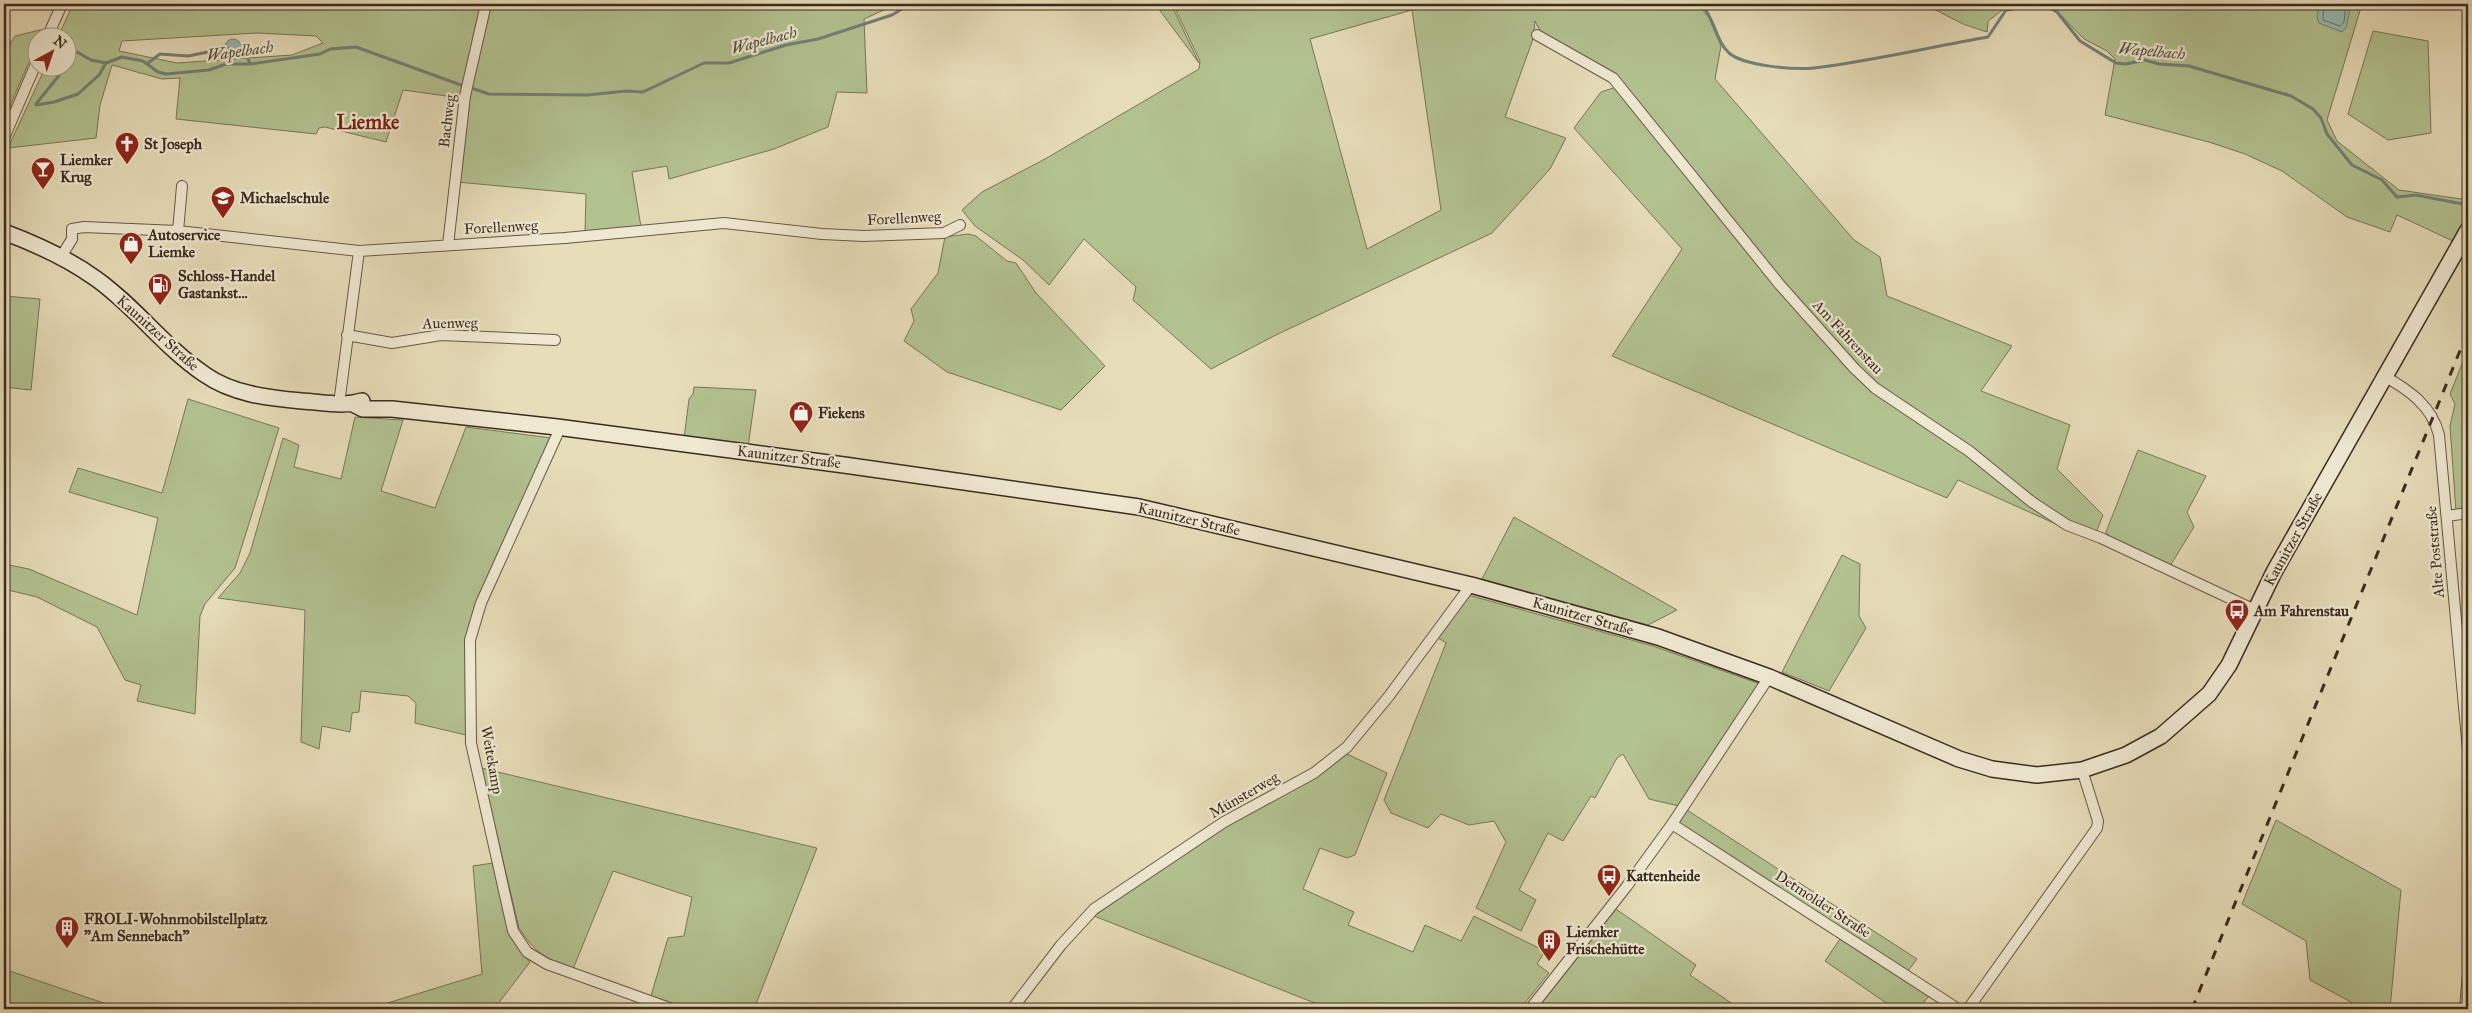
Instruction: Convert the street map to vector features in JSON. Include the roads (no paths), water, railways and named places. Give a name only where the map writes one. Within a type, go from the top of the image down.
[{"type":"street","points":[[51,28],[62,4]]},
{"type":"street","name":"Bachweg","points":[[448,244],[465,96],[486,4]]},
{"type":"street","name":"Am Fahrenstau","points":[[1537,35],[1613,78],[1780,284],[1854,368],[1875,388],[1969,451],[2032,502],[2067,524],[2255,610]]},
{"type":"street","points":[[4,138],[30,78]]},
{"type":"street","points":[[178,231],[182,186]]},
{"type":"street","name":"Forellenweg","points":[[61,257],[72,239],[72,229],[178,231],[358,251],[565,238],[724,223],[822,234],[864,236],[944,233],[960,225]]},
{"type":"street","name":"Kaunitzer Straße","points":[[4,232],[61,257],[95,278],[125,301],[185,360],[205,375],[234,389],[261,397],[346,404],[364,409],[392,409],[557,427],[1000,485],[1139,507],[1471,585],[1658,637],[1769,678],[1959,758],[1992,769],[2037,775],[2082,770],[2126,755],[2162,736],[2209,694],[2229,665],[2255,610],[2384,376],[2468,230]]},
{"type":"street","points":[[346,404],[347,335],[358,251]]},
{"type":"street","name":"Auenweg","points":[[347,335],[392,342],[441,335],[555,340]]},
{"type":"street","name":"Alte Poststraße","points":[[2384,376],[2412,394],[2429,411],[2437,425],[2467,718],[2468,750]]},
{"type":"street","name":"Weitekamp","points":[[557,427],[557,435],[481,603],[470,640],[471,743],[513,930],[528,952],[547,964],[672,1009]]},
{"type":"street","points":[[2447,516],[2468,513]]},
{"type":"street","name":"Münsterweg","points":[[1012,1009],[1061,945],[1094,909],[1224,822],[1314,773],[1347,747],[1389,696],[1471,585]]},
{"type":"street","points":[[1530,1009],[1627,886],[1672,824],[1769,678]]},
{"type":"street","points":[[1968,1009],[2097,828],[2098,821],[2082,770]]},
{"type":"street","name":"Detmolder Straße","points":[[1672,824],[1958,1009]]},
{"type":"street","points":[[2466,1009],[2468,973]]},
{"type":"water","points":[[2319,4],[2351,4],[2346,28],[2342,32],[2319,23],[2317,17]]},
{"type":"water","points":[[233,39],[241,47],[233,55],[225,47]]},
{"type":"waterway","name":"Wapelbach","points":[[474,89],[489,94],[587,95],[626,91],[643,92],[704,63],[729,63],[786,45],[818,39],[892,15],[910,4]]},
{"type":"waterway","name":"Wapelbach","points":[[1701,4],[1706,10],[1724,48],[1729,53],[1746,61],[1783,68],[1814,68],[1858,62],[1988,37],[2006,10],[2048,7],[2057,12],[2080,41],[2116,63],[2126,64],[2145,60],[2159,64],[2189,66],[2291,96],[2313,109],[2321,118],[2327,134],[2352,165],[2382,180],[2397,197],[2416,195],[2468,205]]},
{"type":"waterway","name":"Wapelbach","points":[[36,105],[54,102],[78,94],[99,75],[106,63],[122,57],[143,61],[158,72],[166,74],[209,70],[226,64],[250,64],[320,54],[330,49],[356,47],[461,85]]},
{"type":"waterway","points":[[148,63],[160,54],[188,56],[228,48]]},
{"type":"waterway","points":[[239,49],[246,53],[250,64]]},
{"type":"waterway","points":[[78,53],[91,60],[106,63]]},
{"type":"waterway","points":[[36,104],[57,78]]},
{"type":"waterway","name":"Wapelbach","points":[[4,106],[10,106]]},
{"type":"railway","points":[[2192,1009],[2468,331]]},
{"type":"place","name":"St Joseph","points":[[127,165]]},
{"type":"place","name":"Liemker Krug","points":[[43,190]]},
{"type":"place","name":"Michaelschule","points":[[223,219]]},
{"type":"place","name":"Autoservice Liemke","points":[[131,265]]},
{"type":"place","name":"Schloss-Handel Gastankst...","points":[[160,306]]},
{"type":"place","name":"Fiekens","points":[[801,434]]},
{"type":"place","name":"Am Fahrenstau","points":[[2237,632]]},
{"type":"place","name":"Kattenheide","points":[[1609,897]]},
{"type":"place","name":"FROLI-Wohnmobilstellplatz \"Am Sennebach\"","points":[[67,949]]},
{"type":"place","name":"Liemker Frischehütte","points":[[1549,962]]},
{"type":"district","name":"Liemke","points":[[368,122]]}]
